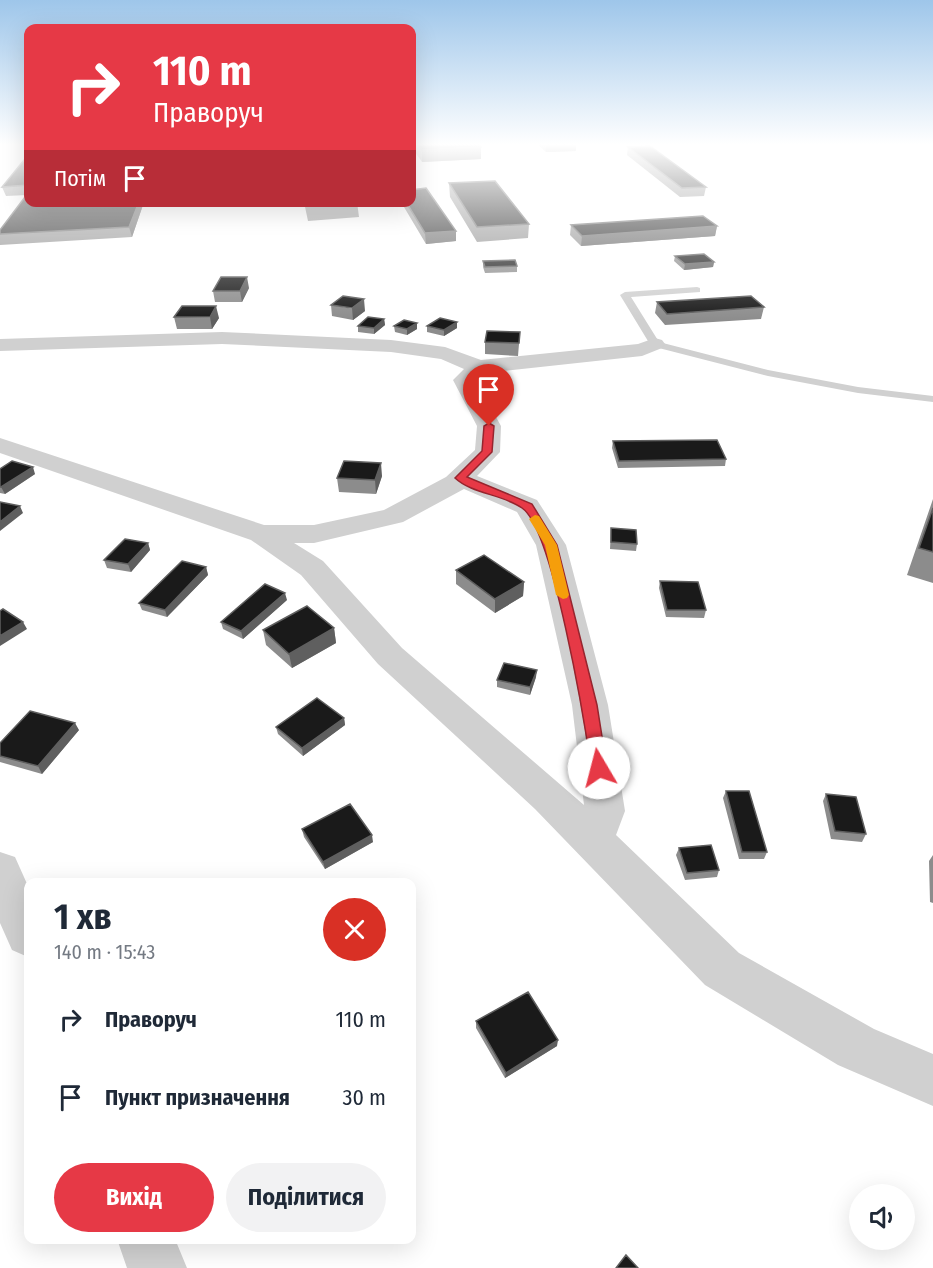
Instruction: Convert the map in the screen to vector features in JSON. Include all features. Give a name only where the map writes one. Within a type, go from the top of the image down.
[{"type":"street","points":[[0,345],[222,338],[391,346],[445,353],[479,367],[642,350],[655,344]]},
{"type":"street","points":[[261,534],[314,534],[393,516],[423,502],[460,478],[487,452],[489,426],[464,380],[479,367]]},
{"type":"street","points":[[0,444],[261,534],[312,568],[390,656],[549,797],[722,969],[856,1047],[933,1080]]},
{"type":"street","points":[[460,478],[528,506],[551,545],[590,705],[602,787],[605,811],[593,840]]},
{"type":"street","points":[[0,871],[24,926]]},
{"type":"street","points":[[148,1244],[157,1268]]},
{"type":"lane","points":[[697,290],[625,295],[655,344],[780,375],[858,390],[933,399]]},
{"type":"building","points":[[21,202],[24,202],[24,207],[137,207],[129,227],[0,234],[0,230]]},
{"type":"building","points":[[416,202],[436,202],[456,231],[425,233],[409,207],[416,207]]},
{"type":"building","points":[[461,202],[512,202],[529,224],[477,227]]},
{"type":"building","points":[[703,216],[717,226],[582,236],[571,225]]},
{"type":"building","points":[[704,254],[714,262],[685,264],[675,256]]},
{"type":"building","points":[[515,260],[517,266],[485,267],[483,261]]},
{"type":"building","points":[[221,277],[247,277],[240,291],[213,291]]},
{"type":"building","points":[[343,296],[364,299],[352,308],[331,305]]},
{"type":"building","points":[[751,296],[764,307],[667,314],[657,302]]},
{"type":"building","points":[[182,306],[216,306],[210,317],[174,317]]},
{"type":"building","points":[[368,317],[384,319],[374,328],[358,326]]},
{"type":"building","points":[[440,318],[457,322],[444,330],[427,326]]},
{"type":"building","points":[[404,320],[417,323],[407,329],[394,326]]},
{"type":"building","points":[[487,331],[520,332],[519,343],[485,342]]},
{"type":"building","points":[[717,440],[726,459],[619,461],[613,441]]},
{"type":"building","points":[[12,461],[33,467],[0,487],[0,469]]},
{"type":"building","points":[[344,461],[381,463],[375,480],[337,478]]},
{"type":"building","points":[[0,502],[20,506],[0,522]]},
{"type":"building","points":[[933,508],[933,552],[919,548]]},
{"type":"building","points":[[611,528],[636,530],[637,544],[611,542]]},
{"type":"building","points":[[125,539],[148,543],[128,564],[104,560]]},
{"type":"building","points":[[484,555],[524,582],[495,599],[456,570]]},
{"type":"building","points":[[182,561],[206,567],[165,610],[139,603]]},
{"type":"building","points":[[660,581],[698,582],[706,610],[667,610]]},
{"type":"building","points":[[265,584],[285,593],[241,631],[221,622]]},
{"type":"building","points":[[307,606],[334,628],[289,654],[263,630]]},
{"type":"building","points":[[3,609],[23,622],[0,636],[0,611]]},
{"type":"building","points":[[504,663],[537,670],[530,687],[497,680]]},
{"type":"building","points":[[317,698],[344,718],[302,748],[276,727]]},
{"type":"building","points":[[30,711],[75,723],[38,766],[0,756],[0,743]]},
{"type":"building","points":[[726,791],[749,791],[767,852],[742,852]]},
{"type":"building","points":[[826,794],[856,797],[866,834],[835,831]]},
{"type":"building","points":[[350,804],[372,835],[323,862],[302,829]]},
{"type":"building","points":[[711,845],[719,870],[687,873],[679,848]]},
{"type":"building","points":[[528,992],[558,1040],[506,1073],[476,1021]]},
{"type":"building","points":[[626,1255],[638,1268],[616,1268]]},
{"type":"slow traffic","points":[[535,519],[551,545],[563,595]]},
{"type":"route","points":[[489,426],[487,452],[460,478],[528,506],[551,545],[590,705],[599,768]]}]
